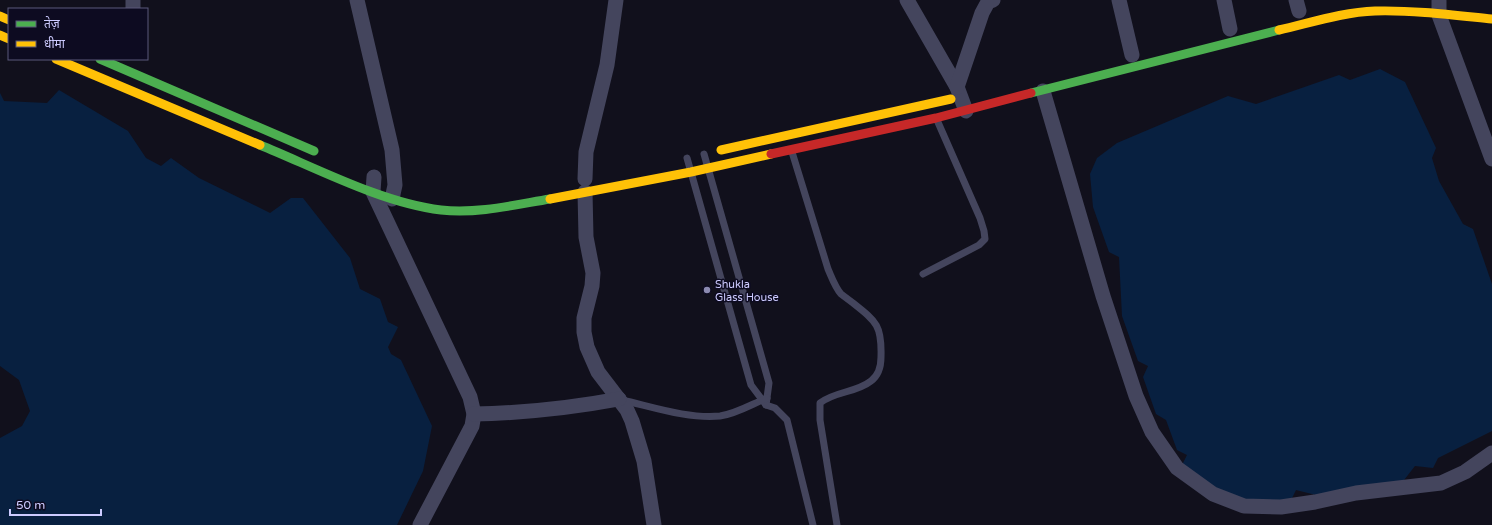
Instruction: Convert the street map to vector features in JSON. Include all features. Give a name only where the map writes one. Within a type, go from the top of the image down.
[{"type":"main road","points":[[58,60],[384,184],[440,210],[463,211],[500,208],[585,182],[690,172],[936,118],[1273,31],[1349,14],[1434,5],[1492,19]]},
{"type":"main road","points":[[106,60],[123,63],[322,154]]},
{"type":"main road","points":[[684,159],[962,93]]},
{"type":"street","points":[[357,0],[392,150],[384,184],[470,397],[474,414],[472,426],[420,525]]},
{"type":"street","points":[[616,0],[607,64],[586,152],[586,237],[593,273],[592,286],[584,318],[584,332],[591,359],[619,399],[632,421],[644,461],[654,525]]},
{"type":"street","points":[[907,0],[962,93],[966,111]]},
{"type":"street","points":[[962,93],[982,13],[988,2],[993,0]]},
{"type":"street","points":[[1119,0],[1132,55]]},
{"type":"street","points":[[1224,0],[1230,29]]},
{"type":"street","points":[[1434,5],[1492,159]]},
{"type":"street","points":[[113,82],[123,63]]},
{"type":"street","points":[[1043,91],[1103,296],[1136,396],[1152,432],[1177,468],[1213,494],[1232,502],[1244,506],[1281,508],[1356,493],[1441,483],[1465,472],[1492,453]]},
{"type":"street","points":[[474,414],[508,414],[619,399]]},
{"type":"lane","points":[[924,274],[979,245],[984,239],[984,231],[980,218],[936,118]]},
{"type":"lane","points":[[787,134],[828,269],[836,287],[842,295],[871,317],[878,328],[882,339],[881,364],[877,375],[863,386],[834,395],[820,403],[820,420],[837,525]]},
{"type":"lane","points":[[704,154],[768,383],[765,401]]},
{"type":"lane","points":[[684,159],[690,172],[751,385],[765,401],[782,414],[791,429],[813,525]]},
{"type":"lane","points":[[619,399],[702,416],[721,416],[765,401]]},
{"type":"water","points":[[1380,69],[1405,82],[1436,148],[1432,158],[1439,181],[1463,224],[1473,229],[1492,284],[1492,431],[1438,458],[1433,468],[1415,466],[1397,489],[1324,497],[1296,490],[1291,500],[1233,503],[1182,465],[1187,455],[1177,450],[1166,420],[1156,414],[1143,377],[1148,366],[1138,361],[1122,316],[1119,257],[1109,252],[1093,207],[1090,174],[1097,158],[1117,143],[1228,96],[1256,104],[1339,75],[1350,80]]},
{"type":"water","points":[[59,90],[128,131],[146,158],[161,166],[171,158],[199,178],[270,213],[291,198],[303,198],[350,258],[360,289],[380,299],[388,322],[398,327],[388,347],[391,354],[401,360],[432,426],[423,471],[397,525],[0,525],[0,438],[22,426],[30,411],[19,380],[0,366],[0,93],[4,101],[47,103]]},
{"type":"traffic: fast","points":[[1031,93],[1279,30]]},
{"type":"traffic: fast","points":[[102,60],[314,151]]},
{"type":"traffic: fast","points":[[260,145],[372,192],[418,206],[441,210],[468,211],[550,199]]},
{"type":"traffic: slow","points":[[1279,30],[1339,16],[1375,11],[1419,12],[1492,19]]},
{"type":"traffic: slow","points":[[0,16],[8,20]]},
{"type":"traffic: slow","points":[[0,35],[8,39]]},
{"type":"traffic: slow","points":[[58,60],[260,145]]},
{"type":"traffic: slow","points":[[721,150],[951,99]]},
{"type":"traffic: slow","points":[[550,199],[691,172],[771,154]]},
{"type":"traffic: jam","points":[[771,154],[936,118],[1031,93]]},
{"type":"place","name":"Shukla Glass House","points":[[707,290]]}]
